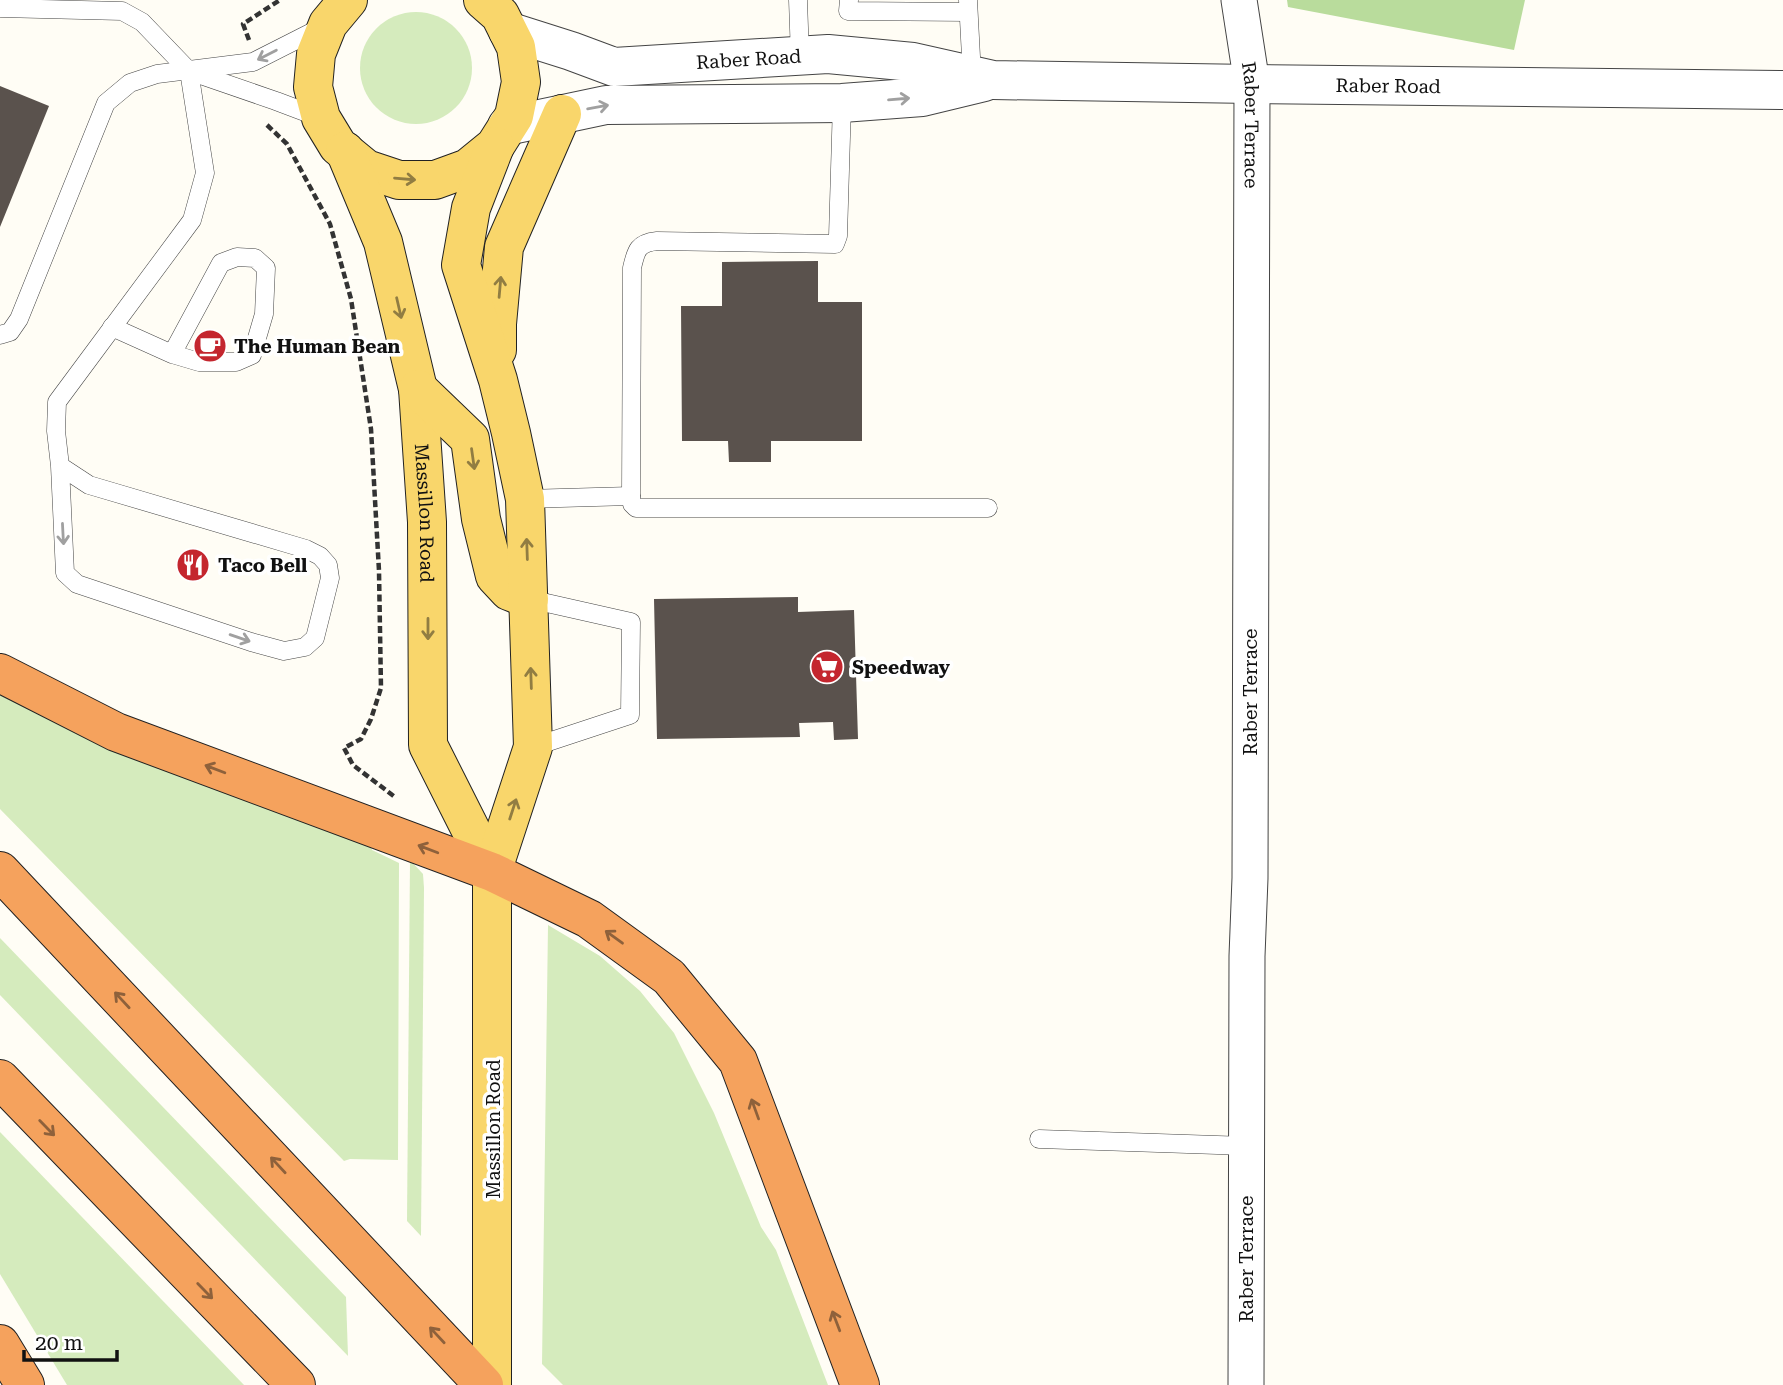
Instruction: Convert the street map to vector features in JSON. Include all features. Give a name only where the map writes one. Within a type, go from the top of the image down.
[{"type":"highway","points":[[0,673],[116,732],[492,872],[589,919],[669,977],[738,1061],[860,1385]]},
{"type":"highway","points":[[0,871],[484,1385]]},
{"type":"highway","points":[[0,1079],[296,1385]]},
{"type":"highway","points":[[0,1343],[25,1385]]},
{"type":"main road","points":[[338,12],[316,54],[313,87],[321,118],[338,146],[366,169],[399,180],[435,180],[468,168],[501,136]]},
{"type":"main road","name":"Massillon Road","points":[[492,1385],[492,872],[533,747],[526,499],[498,380],[461,265],[471,208],[501,136],[514,116],[521,82],[516,47],[498,12]]},
{"type":"main road","points":[[498,380],[497,324],[504,247],[562,114]]},
{"type":"main road","name":"Massillon Road","points":[[345,151],[383,242],[418,389],[427,522],[428,744],[492,872]]},
{"type":"main road","points":[[418,389],[470,439],[481,519],[495,576],[509,591],[528,598]]},
{"type":"street","name":"Raber Terrace","points":[[1239,0],[1252,84],[1246,1385]]},
{"type":"street","name":"Raber Road","points":[[498,12],[571,51],[614,67],[828,54],[914,62],[982,78],[1783,90]]},
{"type":"street","name":"Raber Road","points":[[501,136],[562,114],[606,105],[842,103],[922,97],[982,78]]},
{"type":"lane","points":[[798,0],[800,55]]},
{"type":"lane","points":[[849,0],[848,11],[968,6],[982,78]]},
{"type":"lane","points":[[0,8],[122,11],[142,22],[189,71],[321,118]]},
{"type":"lane","points":[[0,335],[10,332],[19,318],[106,103],[130,83],[157,74],[257,61],[338,12]]},
{"type":"lane","points":[[60,466],[89,485],[320,556],[328,565],[330,578],[315,638],[304,647],[284,651],[77,584],[65,573],[56,430],[57,402],[192,220],[205,173],[189,71]]},
{"type":"lane","points":[[842,103],[838,236],[835,244],[648,242],[639,247],[632,268],[632,504],[636,508],[988,508]]},
{"type":"lane","points":[[112,327],[172,354],[199,362],[236,362],[252,355],[264,314],[267,268],[255,258],[237,257],[221,263],[172,354]]},
{"type":"lane","points":[[526,499],[631,496]]},
{"type":"lane","points":[[528,598],[631,622],[630,715],[533,747]]},
{"type":"lane","points":[[1039,1139],[1247,1146]]},
{"type":"path","points":[[257,61],[243,24],[280,0]]},
{"type":"path","points":[[255,94],[250,109],[287,144],[330,224],[351,299],[371,429],[379,571],[381,688],[371,719],[360,739],[344,748],[353,765]]},
{"type":"green space","points":[[1287,0],[1525,0],[1514,50],[1288,7]]},
{"type":"green space","points":[[416,12],[437,17],[455,29],[467,47],[472,68],[467,89],[455,107],[437,119],[416,124],[395,119],[377,107],[365,89],[360,68],[365,47],[377,29],[395,17]]},
{"type":"green space","points":[[0,692],[369,840],[372,850],[399,863],[398,1160],[344,1161],[0,809]]},
{"type":"green space","points":[[410,860],[423,874],[424,888],[421,1236],[407,1221]]},
{"type":"green space","points":[[548,925],[600,956],[640,991],[674,1033],[714,1113],[761,1227],[776,1250],[828,1385],[563,1385],[542,1364]]},
{"type":"green space","points":[[0,938],[346,1297],[348,1356],[0,995]]},
{"type":"green space","points":[[0,1132],[244,1385],[67,1385],[0,1274]]},
{"type":"building","points":[[0,86],[49,106],[0,227]]},
{"type":"building","points":[[818,261],[818,302],[862,302],[862,441],[771,441],[771,462],[729,462],[728,441],[682,441],[681,306],[722,306],[722,262]]},
{"type":"building","name":"Speedway","points":[[798,597],[798,612],[854,610],[858,739],[834,740],[833,722],[799,723],[800,737],[657,739],[654,599]]},
{"type":"place","name":"The Human Bean","points":[[210,346]]},
{"type":"place","name":"Taco Bell","points":[[193,565]]},
{"type":"place","name":"Speedway","points":[[827,667]]}]
